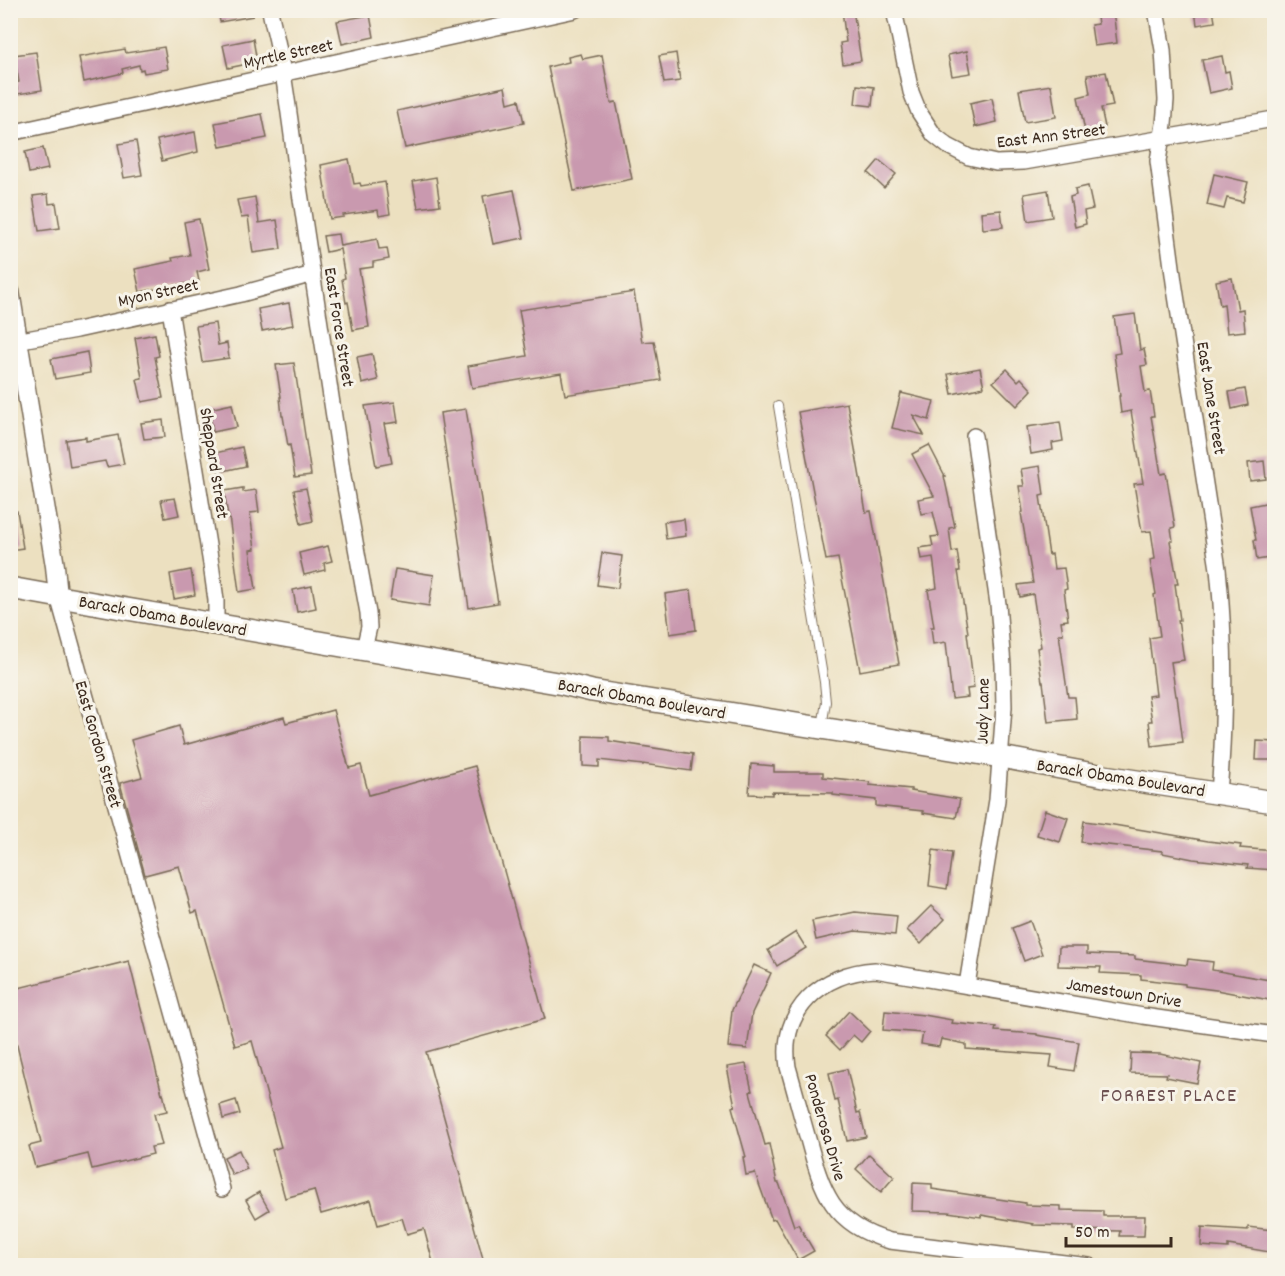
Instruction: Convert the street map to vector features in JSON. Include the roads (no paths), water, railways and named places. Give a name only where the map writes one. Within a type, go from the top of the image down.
[{"type":"main road","name":"Barack Obama Boulevard","points":[[10,588],[563,684],[592,692],[1275,802]]},
{"type":"street","name":"East Force Street","points":[[270,10],[283,74],[343,476],[368,613],[369,627],[364,649]]},
{"type":"street","name":"Myrtle Street","points":[[10,133],[575,10]]},
{"type":"street","name":"East Ann Street","points":[[894,10],[911,92],[919,112],[934,135],[957,152],[969,157],[996,163],[1010,163],[1275,119]]},
{"type":"street","name":"East Jane Street","points":[[1156,10],[1163,50],[1166,100],[1158,161],[1222,603],[1222,754],[1219,793]]},
{"type":"street","name":"Myon Street","points":[[15,341],[241,294],[313,274]]},
{"type":"street","name":"East Gordon Street","points":[[10,291],[15,341],[55,566],[58,596],[222,1189]]},
{"type":"street","name":"Sheppard Street","points":[[170,309],[216,600],[216,624]]},
{"type":"street","name":"Judy Lane","points":[[967,985],[998,800],[1004,707],[998,604],[974,436]]},
{"type":"street","name":"Ponderosa Drive","points":[[967,985],[865,970],[836,978],[812,994],[801,1006],[793,1020],[786,1056],[817,1173],[825,1193],[833,1206],[850,1222],[884,1239],[1089,1266]]},
{"type":"street","name":"Jamestown Drive","points":[[967,985],[1143,1016],[1275,1035]]},
{"type":"lane","points":[[778,406],[824,682],[826,702],[822,728]]},
{"type":"district","name":"FORREST PLACE","points":[[1169,1094]]}]
